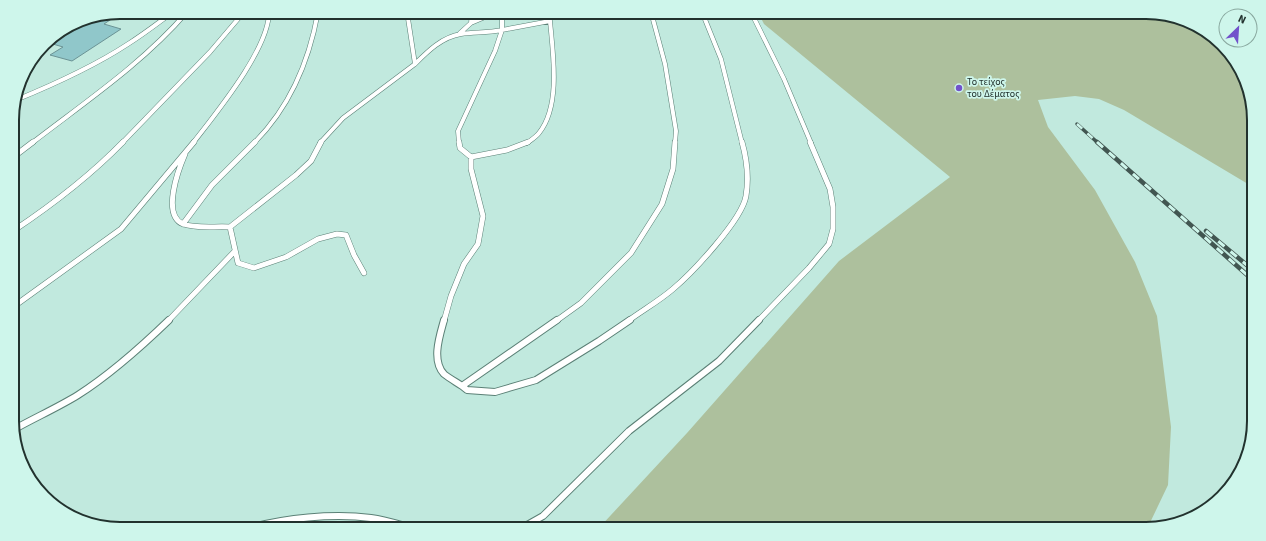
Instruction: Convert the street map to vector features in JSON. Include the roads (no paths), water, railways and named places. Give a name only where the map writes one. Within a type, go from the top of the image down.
[{"type":"lane","points":[[21,98],[63,80],[92,65],[121,48],[163,19]]},
{"type":"lane","points":[[19,153],[139,61],[181,19]]},
{"type":"lane","points":[[19,227],[36,216],[72,188],[119,146],[210,52],[238,19]]},
{"type":"lane","points":[[19,303],[121,229],[185,154],[231,94],[260,45],[269,19]]},
{"type":"lane","points":[[183,224],[212,185],[272,123],[301,73],[312,42],[317,19]]},
{"type":"lane","points":[[408,19],[416,64]]},
{"type":"lane","points":[[471,19],[471,23]]},
{"type":"lane","points":[[460,33],[471,23],[481,19]]},
{"type":"lane","points":[[185,154],[176,176],[172,202],[175,217],[183,224],[230,227],[296,175],[311,161],[320,142],[343,118],[416,64],[443,40],[460,33],[502,30],[550,21],[553,97],[548,120],[539,134],[528,143],[495,153],[471,157],[460,148],[458,131],[480,86],[502,30],[502,19]]},
{"type":"lane","points":[[462,386],[581,303],[631,253],[662,204],[674,169],[676,131],[665,64],[652,19]]},
{"type":"lane","points":[[471,157],[471,169],[483,216],[478,244],[464,264],[451,296],[440,337],[437,360],[443,373],[467,390],[495,392],[536,380],[599,342],[673,289],[711,251],[734,222],[746,198],[748,176],[745,153],[721,59],[705,19]]},
{"type":"lane","points":[[532,522],[543,516],[629,431],[719,361],[809,268],[829,244],[833,229],[833,207],[830,189],[784,79],[754,19]]},
{"type":"lane","points":[[230,227],[238,263],[254,268],[286,257],[318,239],[337,234],[346,235],[354,255],[364,273]]},
{"type":"lane","points":[[19,426],[88,388],[122,361],[174,315],[235,251]]},
{"type":"lane","points":[[272,522],[313,516],[371,518],[387,522]]},
{"type":"railway","points":[[1077,124],[1098,143]]},
{"type":"railway","points":[[1097,142],[1247,275]]},
{"type":"railway","points":[[1206,231],[1247,265]]},
{"type":"place","name":"Το τείχος του Δέματος","points":[[959,88]]}]
